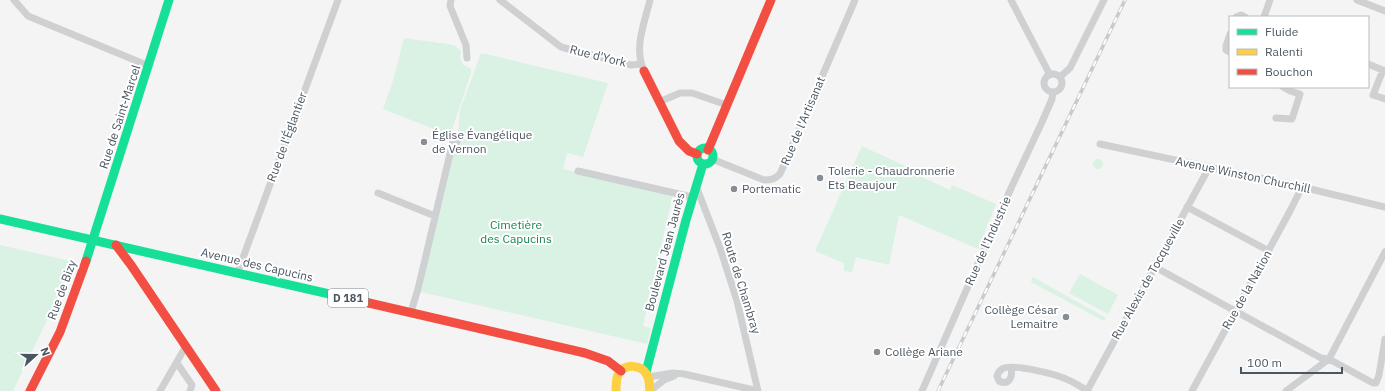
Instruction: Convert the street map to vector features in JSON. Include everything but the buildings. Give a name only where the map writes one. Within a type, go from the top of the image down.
[{"type":"main road","name":"Rue de Saint-Marcel","points":[[93,240],[169,0]]},
{"type":"main road","points":[[708,150],[771,0]]},
{"type":"main road","points":[[642,67],[679,141],[689,151],[698,154]]},
{"type":"main road","points":[[702,149],[708,150],[712,153],[712,159],[710,162],[703,164],[698,160],[698,154],[702,149]]},
{"type":"main road","name":"Boulevard Jean Jaurès","points":[[647,374],[652,348],[692,197],[703,164]]},
{"type":"main road","name":"Avenue des Capucins","points":[[0,220],[411,312],[600,357],[613,364],[621,371]]},
{"type":"main road","name":"Rue de Bizy","points":[[30,391],[60,332],[93,240]]},
{"type":"main road","points":[[116,245],[131,264],[216,391]]},
{"type":"main road","points":[[131,264],[135,249]]},
{"type":"main road","name":"Boulevard Jean Jaurès","points":[[636,366],[652,348]]},
{"type":"main road","points":[[616,391],[617,380],[621,371],[630,366],[636,366],[647,374],[650,391]]},
{"type":"street","name":"Rue de l'Églantier","points":[[237,274],[338,0]]},
{"type":"street","points":[[450,0],[450,6],[466,46],[467,58]]},
{"type":"street","name":"Rue d'York","points":[[500,0],[561,48],[642,67]]},
{"type":"street","points":[[642,67],[639,54],[640,40],[650,0]]},
{"type":"street","name":"Rue de l'Artisanat","points":[[712,159],[764,180],[771,180],[780,174],[855,0]]},
{"type":"street","points":[[1011,0],[1050,75]]},
{"type":"street","points":[[1060,77],[1070,68],[1104,0]]},
{"type":"street","points":[[1264,16],[1270,0]]},
{"type":"street","points":[[1357,0],[1385,11]]},
{"type":"street","points":[[18,2],[28,16],[149,66]]},
{"type":"street","points":[[1229,37],[1226,50],[1229,52]]},
{"type":"street","points":[[1369,64],[1384,70],[1373,95],[1385,99]]},
{"type":"street","points":[[1050,75],[1060,77]]},
{"type":"street","points":[[1050,75],[1046,79],[1045,85],[1048,90],[1053,92],[1062,86],[1060,77]]},
{"type":"street","points":[[1276,118],[1292,118],[1300,94],[1285,88]]},
{"type":"street","name":"Rue de l'Industrie","points":[[922,391],[1000,212],[1042,122],[1052,99],[1053,92]]},
{"type":"street","points":[[659,102],[680,93],[692,93],[727,105]]},
{"type":"street","points":[[411,312],[453,141],[457,142]]},
{"type":"street","name":"Avenue Winston Churchill","points":[[1100,144],[1385,207]]},
{"type":"street","name":"Rue Alexis de Tocqueville","points":[[1088,391],[1206,173],[1207,168]]},
{"type":"street","points":[[578,171],[692,197]]},
{"type":"street","name":"Route de Chambray","points":[[696,184],[720,248],[737,301],[758,391]]},
{"type":"street","name":"Rue de la Nation","points":[[1192,391],[1302,188]]},
{"type":"street","points":[[378,193],[435,216]]},
{"type":"street","points":[[1187,207],[1269,251]]},
{"type":"street","points":[[1286,391],[1329,359],[1385,252]]},
{"type":"street","points":[[1155,267],[1236,310],[1321,358],[1329,359],[1373,383],[1376,383],[1379,375],[1385,339]]},
{"type":"street","points":[[160,391],[186,346]]},
{"type":"street","points":[[177,363],[192,385],[190,391]]},
{"type":"street","points":[[1011,368],[1036,370],[1052,374],[1067,379],[1088,391]]},
{"type":"street","points":[[647,374],[684,374],[758,391]]},
{"type":"street","points":[[650,391],[664,380],[673,376],[684,374]]},
{"type":"green space","points":[[404,38],[454,45],[461,51],[460,57],[463,65],[471,69],[454,124],[449,135],[383,109],[393,81]]},
{"type":"green space","name":"Cimetière des Capucins","points":[[481,53],[608,83],[583,157],[567,153],[563,169],[673,194],[643,326],[651,328],[647,344],[421,292],[454,147],[457,145],[460,110]]},
{"type":"green space","points":[[862,146],[907,167],[907,170],[950,190],[952,185],[996,204],[978,249],[899,215],[889,265],[856,257],[852,272],[844,271],[844,263],[815,251]]},
{"type":"green space","points":[[1096,159],[1100,159],[1103,164],[1100,169],[1096,169],[1093,166],[1093,162]]},
{"type":"green space","points":[[0,245],[75,262],[13,391],[0,391]]},
{"type":"green space","points":[[1080,274],[1118,295],[1108,314],[1069,293]]},
{"type":"green space","points":[[1033,277],[1106,318],[1104,321],[1031,282]]},
{"type":"railway","points":[[938,391],[1125,0]]},
{"type":"traffic: fast","points":[[86,261],[169,0]]},
{"type":"traffic: fast","points":[[705,148],[712,153],[713,156],[708,163],[705,164],[698,159],[697,156],[702,149],[705,148]]},
{"type":"traffic: fast","points":[[646,372],[686,220],[703,164]]},
{"type":"traffic: fast","points":[[0,219],[369,303]]},
{"type":"traffic: slow","points":[[616,391],[616,381],[618,375],[624,368],[632,366],[641,369],[647,375],[650,391]]},
{"type":"traffic: jam","points":[[708,150],[771,0]]},
{"type":"traffic: jam","points":[[644,71],[679,141],[689,151],[697,154]]},
{"type":"traffic: jam","points":[[116,245],[216,391]]},
{"type":"traffic: jam","points":[[30,391],[60,332],[86,261]]},
{"type":"traffic: jam","points":[[369,303],[585,353],[608,361],[621,371]]},
{"type":"place","name":"Église Évangélique de Vernon","points":[[424,142]]},
{"type":"place","name":"Tolerie - Chaudronnerie Ets Beaujour","points":[[820,178]]},
{"type":"place","name":"Portematic","points":[[734,189]]},
{"type":"place","name":"Collège César Lemaitre","points":[[1066,317]]},
{"type":"place","name":"Collège Ariane","points":[[877,352]]}]
